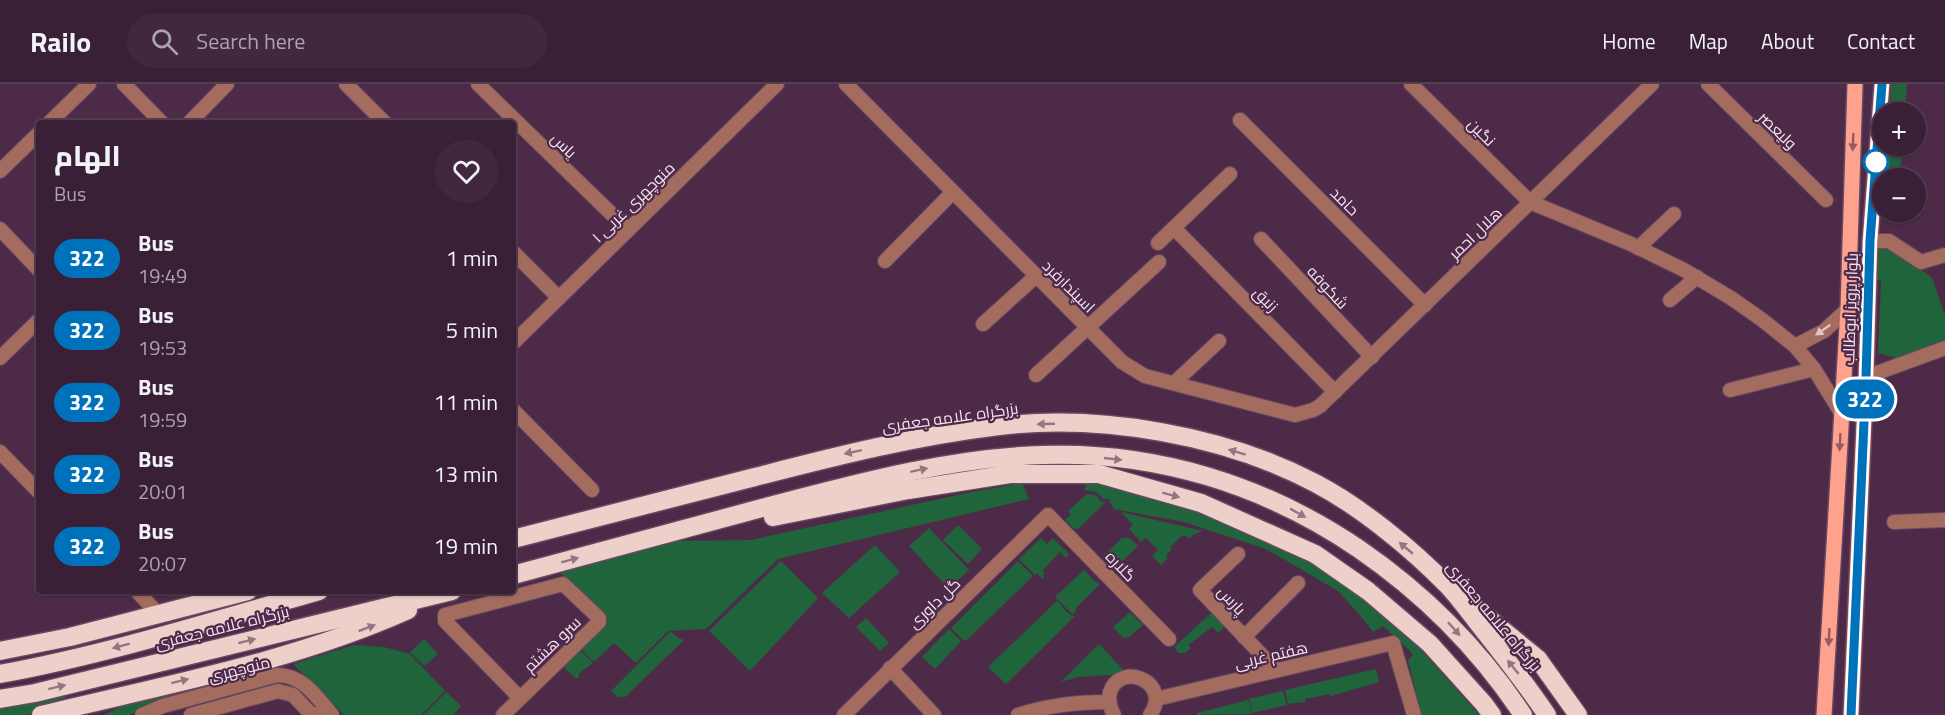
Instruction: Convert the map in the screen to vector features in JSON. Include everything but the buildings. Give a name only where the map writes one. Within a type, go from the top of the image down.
[{"type":"highway","name":"بزرگراه علامه جعفری","points":[[516,538],[840,455],[924,437],[1002,426],[1078,423],[1135,427],[1220,447],[1261,460],[1315,483],[1351,506],[1406,547],[1449,587],[1523,679],[1547,715]]},
{"type":"highway","points":[[516,574],[850,485],[932,468],[1042,455],[1080,455],[1152,463],[1242,487],[1278,501],[1338,535],[1389,570],[1450,625],[1508,692],[1524,715]]},
{"type":"highway","points":[[659,536],[770,518],[908,490],[1010,474],[1099,474],[1201,503],[1228,513],[1315,554],[1368,591],[1430,644],[1492,715]]},
{"type":"highway","points":[[1449,587],[1538,659],[1578,715]]},
{"type":"highway","points":[[0,651],[236,594]]},
{"type":"highway","name":"بزرگراه علامه جعفری","points":[[0,674],[103,651],[308,594]]},
{"type":"highway","name":"بزرگراه علامه جعفری","points":[[0,699],[35,693],[439,594]]},
{"type":"highway","points":[[41,715],[302,650],[368,628],[444,594]]},
{"type":"highway","points":[[97,715],[145,690]]},
{"type":"main road","name":"بلوار پرویز ابوطالب","points":[[1824,715],[1848,309],[1855,84]]},
{"type":"main road","name":"بلوار پرویز ابوطالب","points":[[1851,715],[1870,241],[1882,84]]},
{"type":"street","points":[[52,120],[89,84]]},
{"type":"street","points":[[124,84],[159,120]]},
{"type":"street","points":[[192,120],[227,84]]},
{"type":"street","points":[[346,84],[382,120]]},
{"type":"street","name":"یاس","points":[[478,84],[515,120]]},
{"type":"street","name":"منوچهری غربی ۱","points":[[516,340],[777,84]]},
{"type":"street","name":"اسپندارفرد","points":[[846,84],[1086,327],[1130,368],[1145,376],[1288,414],[1305,413],[1320,406]]},
{"type":"street","name":"نگین","points":[[1411,84],[1530,202]]},
{"type":"street","name":"هلال احمر","points":[[1320,406],[1652,84]]},
{"type":"street","name":"ولیعصر","points":[[1707,84],[1826,200]]},
{"type":"street","name":"حامد","points":[[1240,120],[1425,304]]},
{"type":"street","name":"یاس","points":[[516,121],[628,230]]},
{"type":"street","points":[[1,168],[36,136]]},
{"type":"street","points":[[1158,243],[1230,174]]},
{"type":"street","points":[[885,261],[953,192]]},
{"type":"street","points":[[1530,202],[1638,248],[1697,277],[1731,298],[1795,346],[1814,369],[1842,414]]},
{"type":"street","points":[[1638,248],[1674,214]]},
{"type":"street","name":"زنبق","points":[[1174,228],[1335,392]]},
{"type":"street","points":[[0,230],[36,267]]},
{"type":"street","name":"شکوفه","points":[[1261,239],[1372,357]]},
{"type":"street","points":[[1870,241],[1889,241],[1921,262],[1945,255]]},
{"type":"street","points":[[516,255],[559,298]]},
{"type":"street","points":[[1036,375],[1159,262]]},
{"type":"street","points":[[983,324],[1036,276]]},
{"type":"street","points":[[1670,300],[1697,277]]},
{"type":"street","points":[[1795,346],[1824,331],[1848,309]]},
{"type":"street","points":[[0,358],[36,323]]},
{"type":"street","points":[[1174,383],[1218,341]]},
{"type":"street","points":[[1866,377],[1945,348]]},
{"type":"street","points":[[1730,390],[1814,369]]},
{"type":"street","points":[[516,413],[592,490]]},
{"type":"street","points":[[0,452],[36,489]]},
{"type":"street","name":"گلاره","points":[[1048,515],[1169,639]]},
{"type":"street","name":"گل داوری","points":[[844,715],[1048,515]]},
{"type":"street","points":[[1894,522],[1945,520]]},
{"type":"street","name":"پارس","points":[[1238,554],[1200,590],[1276,670]]},
{"type":"street","points":[[1244,637],[1298,583]]},
{"type":"street","name":"سرو هشتم","points":[[503,715],[600,622],[599,618],[563,584],[445,615],[445,621],[520,698]]},
{"type":"street","points":[[139,594],[158,614]]},
{"type":"street","name":"هفتم غربی","points":[[1156,699],[1393,643],[1414,715]]},
{"type":"street","points":[[890,668],[934,715]]},
{"type":"street","name":"منوچهری","points":[[142,715],[174,703],[277,675],[288,675],[309,688],[332,715]]},
{"type":"street","points":[[1018,715],[1077,703],[1112,709],[1109,694],[1117,682],[1131,676],[1145,680],[1155,692],[1155,706],[1150,715]]},
{"type":"street","name":"منوچهری","points":[[191,715],[278,691],[294,695],[312,714]]},
{"type":"green space","points":[[1891,84],[1907,84],[1906,102],[1890,102]]},
{"type":"green space","points":[[1888,156],[1901,156],[1901,168],[1888,168]]},
{"type":"green space","points":[[1887,246],[1893,248],[1932,278],[1945,315],[1945,343],[1902,360],[1878,353],[1881,282],[1876,278],[1876,254],[1878,248]]},
{"type":"green space","points":[[1085,478],[1178,502],[1326,567],[1407,634],[1479,715],[1422,715],[1408,661],[1413,654],[1383,626],[1373,632],[1338,591],[1266,549],[1184,522],[1114,509],[1108,499],[1103,499],[1097,492],[1085,490]]},
{"type":"green space","points":[[1022,483],[1029,499],[778,559],[706,629],[668,631],[636,663],[614,643],[595,661],[579,647],[600,630],[608,620],[558,571],[676,541],[751,540]]},
{"type":"green space","points":[[1087,494],[1096,495],[1101,502],[1106,502],[1078,529],[1074,529],[1065,520],[1071,514],[1068,511]]},
{"type":"green space","points":[[1121,512],[1203,531],[1190,538],[1183,535],[1170,547],[1172,549],[1166,556],[1168,558],[1161,565],[1152,556],[1158,550],[1146,538],[1141,542],[1129,529],[1133,525]]},
{"type":"green space","points":[[958,525],[982,549],[968,564],[943,540]]},
{"type":"green space","points":[[929,528],[969,570],[949,589],[909,546]]},
{"type":"green space","points":[[1041,538],[1047,544],[1053,538],[1069,554],[1066,558],[1060,552],[1042,571],[1043,580],[1019,559]]},
{"type":"green space","points":[[1122,538],[1130,538],[1138,546],[1115,568],[1103,556]]},
{"type":"green space","points":[[875,545],[900,572],[849,618],[822,593]]},
{"type":"green space","points":[[781,561],[818,598],[750,671],[709,631]]},
{"type":"green space","points":[[1018,561],[1033,576],[967,640],[963,640],[951,628]]},
{"type":"green space","points":[[1084,570],[1100,584],[1072,614],[1055,597]]},
{"type":"green space","points":[[1057,601],[1070,615],[1075,616],[1006,684],[988,667]]},
{"type":"green space","points":[[1130,612],[1144,624],[1129,637],[1123,638],[1113,627]]},
{"type":"green space","points":[[1211,613],[1223,625],[1228,624],[1218,633],[1212,627],[1188,645],[1191,648],[1185,653],[1179,653],[1174,647]]},
{"type":"green space","points":[[866,618],[889,643],[880,651],[856,627]]},
{"type":"green space","points":[[949,629],[961,641],[935,669],[922,657]]},
{"type":"green space","points":[[671,631],[684,640],[625,697],[618,697],[611,691]]},
{"type":"green space","points":[[424,639],[438,654],[426,665],[423,665],[410,652]]},
{"type":"green space","points":[[1099,644],[1127,674],[1078,677],[1061,682]]},
{"type":"green space","points":[[354,645],[384,647],[410,654],[445,691],[421,715],[344,715],[293,664]]},
{"type":"green space","points":[[578,648],[593,663],[579,673],[579,678],[575,678],[561,664]]},
{"type":"green space","points":[[1376,669],[1379,682],[1331,696],[1330,694],[1305,699],[1305,702],[1288,704],[1285,690]]},
{"type":"green space","points":[[165,689],[168,701],[143,707],[130,715],[104,715],[126,704]]},
{"type":"green space","points":[[1283,691],[1287,705],[1252,713],[1249,699]]},
{"type":"green space","points":[[446,692],[461,706],[453,715],[423,715]]},
{"type":"green space","points":[[70,695],[28,715],[0,715],[0,709]]},
{"type":"green space","points":[[1248,700],[1252,714],[1197,715],[1197,713]]},
{"type":"bus line","name":"322","points":[[1851,715],[1870,241],[1882,84]]}]
